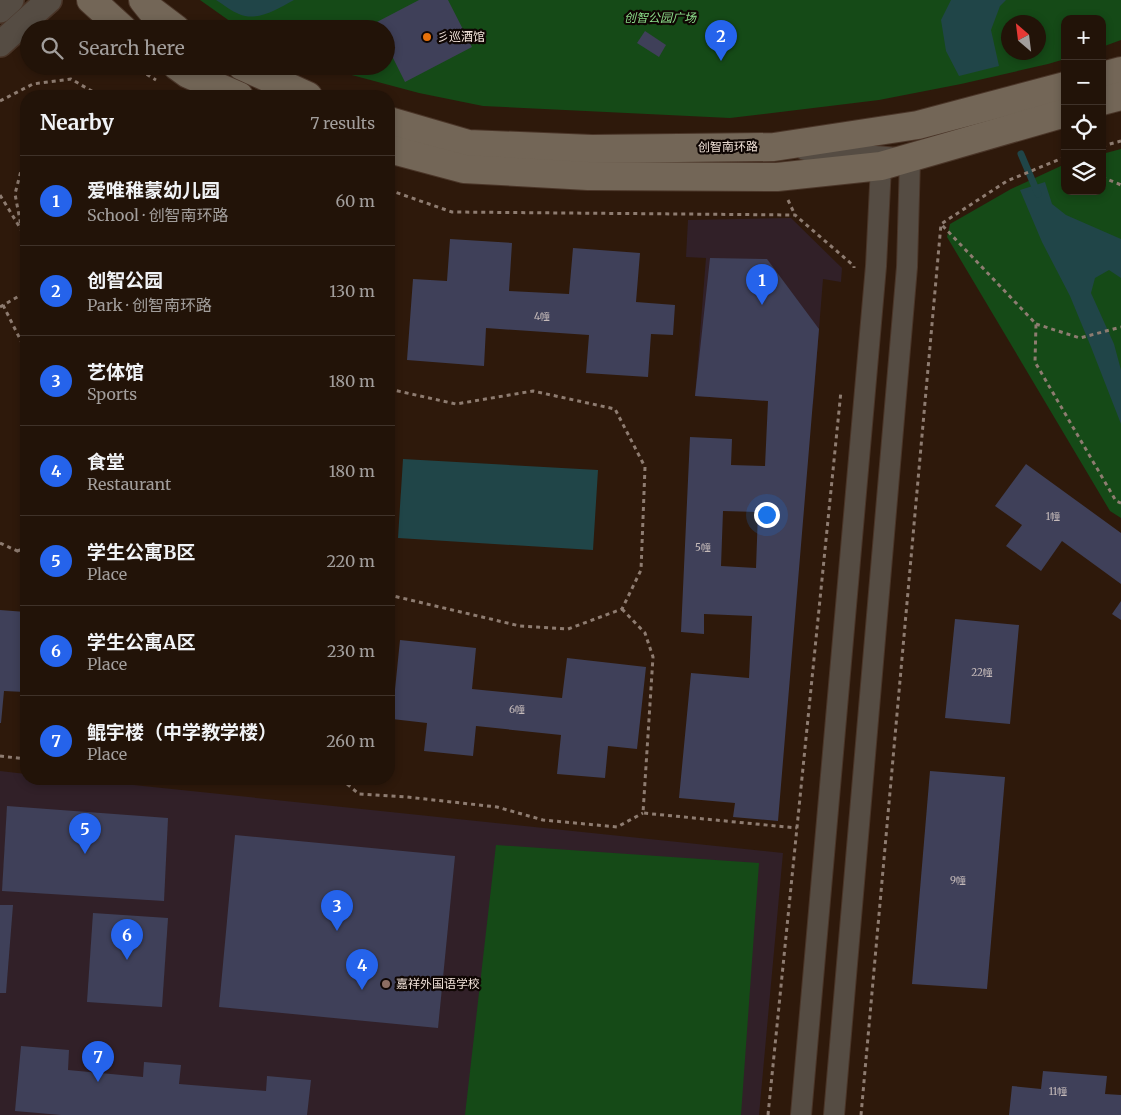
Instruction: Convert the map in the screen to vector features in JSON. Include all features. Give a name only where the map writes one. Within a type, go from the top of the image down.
[{"type":"main road","points":[[91,0],[113,20]]},
{"type":"main road","points":[[143,0],[151,10],[164,20]]},
{"type":"main road","points":[[1106,75],[1121,71]]},
{"type":"main road","points":[[190,75],[225,90]]},
{"type":"main road","points":[[262,75],[295,90]]},
{"type":"main road","name":"创智南环路","points":[[395,123],[468,144],[592,149],[774,147],[918,125],[1061,87]]},
{"type":"main road","points":[[1106,100],[1121,96]]},
{"type":"main road","points":[[395,151],[464,169],[588,176],[777,177],[881,166],[1061,113]]},
{"type":"street","points":[[0,10],[11,0]]},
{"type":"street","points":[[27,20],[49,0]]},
{"type":"street","points":[[0,44],[20,26]]},
{"type":"street","points":[[774,147],[910,158],[907,267],[834,1115]]},
{"type":"street","points":[[801,1115],[876,266],[881,166]]},
{"type":"path","points":[[21,90],[33,84],[71,79],[90,90]]},
{"type":"path","points":[[0,101],[20,91]]},
{"type":"path","points":[[1106,145],[1121,141]]},
{"type":"path","points":[[941,224],[1007,181],[1059,158]]},
{"type":"path","points":[[20,174],[14,194],[20,222]]},
{"type":"path","points":[[1106,178],[1121,184]]},
{"type":"path","points":[[395,192],[452,212],[796,215],[854,266],[853,276]]},
{"type":"path","points":[[0,195],[20,228]]},
{"type":"path","points":[[941,224],[1036,324],[1080,338],[1121,327]]},
{"type":"path","points":[[861,1115],[941,224]]},
{"type":"path","points":[[20,295],[1,306],[20,340]]},
{"type":"path","points":[[1036,324],[1035,362],[1116,501],[1121,503]]},
{"type":"path","points":[[768,1115],[842,384]]},
{"type":"path","points":[[395,390],[456,404],[533,391],[614,409],[645,467],[642,570],[622,609],[568,629],[520,626],[395,596]]},
{"type":"path","points":[[0,543],[20,552]]},
{"type":"path","points":[[622,609],[645,633],[653,657],[644,813]]},
{"type":"path","points":[[0,756],[20,758]]},
{"type":"path","points":[[349,785],[360,794],[497,807],[543,820],[617,827],[644,813],[797,828]]},
{"type":"shaded area","points":[[791,218],[842,268],[841,282],[823,279],[813,404],[695,396],[706,258],[686,257],[688,220]]},
{"type":"shaded area","name":"嘉祥外国语学校","points":[[0,771],[20,773],[20,785],[133,785],[783,853],[759,1115],[0,1115]]},
{"type":"green space","name":"创智公园广场","points":[[200,0],[1121,0],[1121,40],[1106,46],[1106,15],[1061,15],[1061,60],[961,84],[879,100],[730,118],[483,106],[419,93],[352,75],[395,75],[395,20],[228,20]]},
{"type":"green space","points":[[1121,149],[1121,518],[1110,511],[947,237],[950,224],[1011,189],[1061,166],[1061,195],[1106,195],[1106,153]]},
{"type":"green space","points":[[496,845],[759,863],[741,1115],[465,1115]]},
{"type":"water","points":[[216,0],[294,0],[271,12],[252,17],[237,13]]},
{"type":"water","points":[[951,0],[1006,0],[1000,6],[991,30],[999,66],[959,76],[946,51],[941,20]]},
{"type":"water","points":[[1045,182],[1052,204],[1066,215],[1121,239],[1121,278],[1109,270],[1095,278],[1091,293],[1114,344],[1121,370],[1121,424],[1070,296],[1042,242],[1020,190]]},
{"type":"water","points":[[403,459],[598,470],[593,550],[398,538]]},
{"type":"building","name":"彡巡酒馆","points":[[419,0],[448,0],[472,47],[405,82],[395,62],[395,20],[381,20]]},
{"type":"building","points":[[645,31],[666,45],[659,57],[637,43]]},
{"type":"building","points":[[450,239],[512,243],[509,291],[569,294],[573,248],[640,253],[636,302],[675,305],[673,335],[651,334],[648,377],[586,373],[589,335],[486,328],[484,366],[407,360],[413,279],[447,281]]},
{"type":"building","points":[[710,258],[767,259],[819,329],[778,821],[733,817],[735,803],[679,798],[691,673],[749,678],[752,616],[704,614],[704,634],[681,632],[690,437],[732,439],[731,465],[765,466],[768,401],[695,396]],"holes":[[[723,511],[758,512],[756,568],[721,566]]]},
{"type":"building","points":[[1026,464],[1121,533],[1121,584],[1062,541],[1041,571],[1006,546],[1022,525],[995,506]]},
{"type":"building","points":[[1121,601],[1121,620],[1112,614]]},
{"type":"building","points":[[0,610],[20,612],[20,692],[4,691],[0,723]]},
{"type":"building","points":[[955,619],[1019,625],[1010,724],[945,718]]},
{"type":"building","points":[[400,640],[476,648],[472,689],[562,698],[567,658],[646,667],[637,749],[608,746],[605,778],[557,774],[561,735],[476,726],[473,756],[424,751],[427,723],[395,719],[395,689]]},
{"type":"building","points":[[930,771],[1005,777],[987,989],[912,984]]},
{"type":"building","points":[[7,806],[168,818],[164,901],[2,891]]},
{"type":"building","points":[[235,835],[455,856],[438,1028],[219,1007]]},
{"type":"building","points":[[0,905],[13,905],[6,993],[0,993]]},
{"type":"building","points":[[93,913],[168,918],[162,1007],[87,1002]]},
{"type":"building","points":[[21,1046],[69,1050],[68,1070],[143,1077],[144,1062],[181,1065],[179,1084],[266,1091],[267,1076],[311,1080],[307,1115],[61,1115],[15,1111]]},
{"type":"building","points":[[1043,1071],[1107,1076],[1105,1094],[1121,1095],[1121,1115],[1009,1115],[1012,1086],[1041,1089]]},
{"type":"waterway","points":[[1021,154],[1038,194]]},
{"type":"place","name":"彡巡酒馆","points":[[427,37]]},
{"type":"place","name":"创智公园","points":[[721,61]]},
{"type":"place","name":"爱唯稚蒙幼儿园","points":[[762,305]]},
{"type":"place","name":"学生公寓B区","points":[[85,854]]},
{"type":"place","name":"艺体馆","points":[[337,931]]},
{"type":"place","name":"学生公寓A区","points":[[127,960]]},
{"type":"place","name":"嘉祥外国语学校","points":[[386,984]]},
{"type":"place","name":"食堂","points":[[362,990]]},
{"type":"place","name":"鲲宇楼（中学教学楼）","points":[[98,1082]]}]
